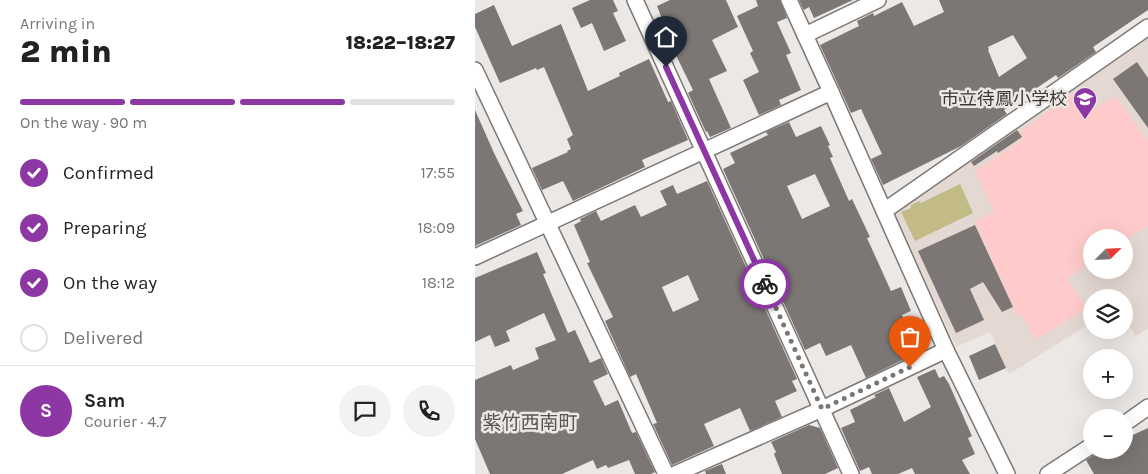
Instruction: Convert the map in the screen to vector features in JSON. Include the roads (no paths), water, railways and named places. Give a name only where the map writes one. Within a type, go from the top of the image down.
[{"type":"street","points":[[635,0],[851,474]]},
{"type":"street","points":[[789,0],[945,350],[1007,474]]},
{"type":"street","points":[[805,35],[877,0]]},
{"type":"street","points":[[884,211],[1148,27]]},
{"type":"street","points":[[475,70],[666,474]]},
{"type":"street","points":[[475,257],[831,92]]},
{"type":"street","points":[[675,474],[822,409],[945,350]]},
{"type":"street","points":[[1133,417],[1148,406]]},
{"type":"street","points":[[1049,474],[1083,451]]},
{"type":"place","name":"市立待鳳小学校","points":[[1085,120]]},
{"type":"district","name":"紫竹西南町","points":[[530,422]]}]
